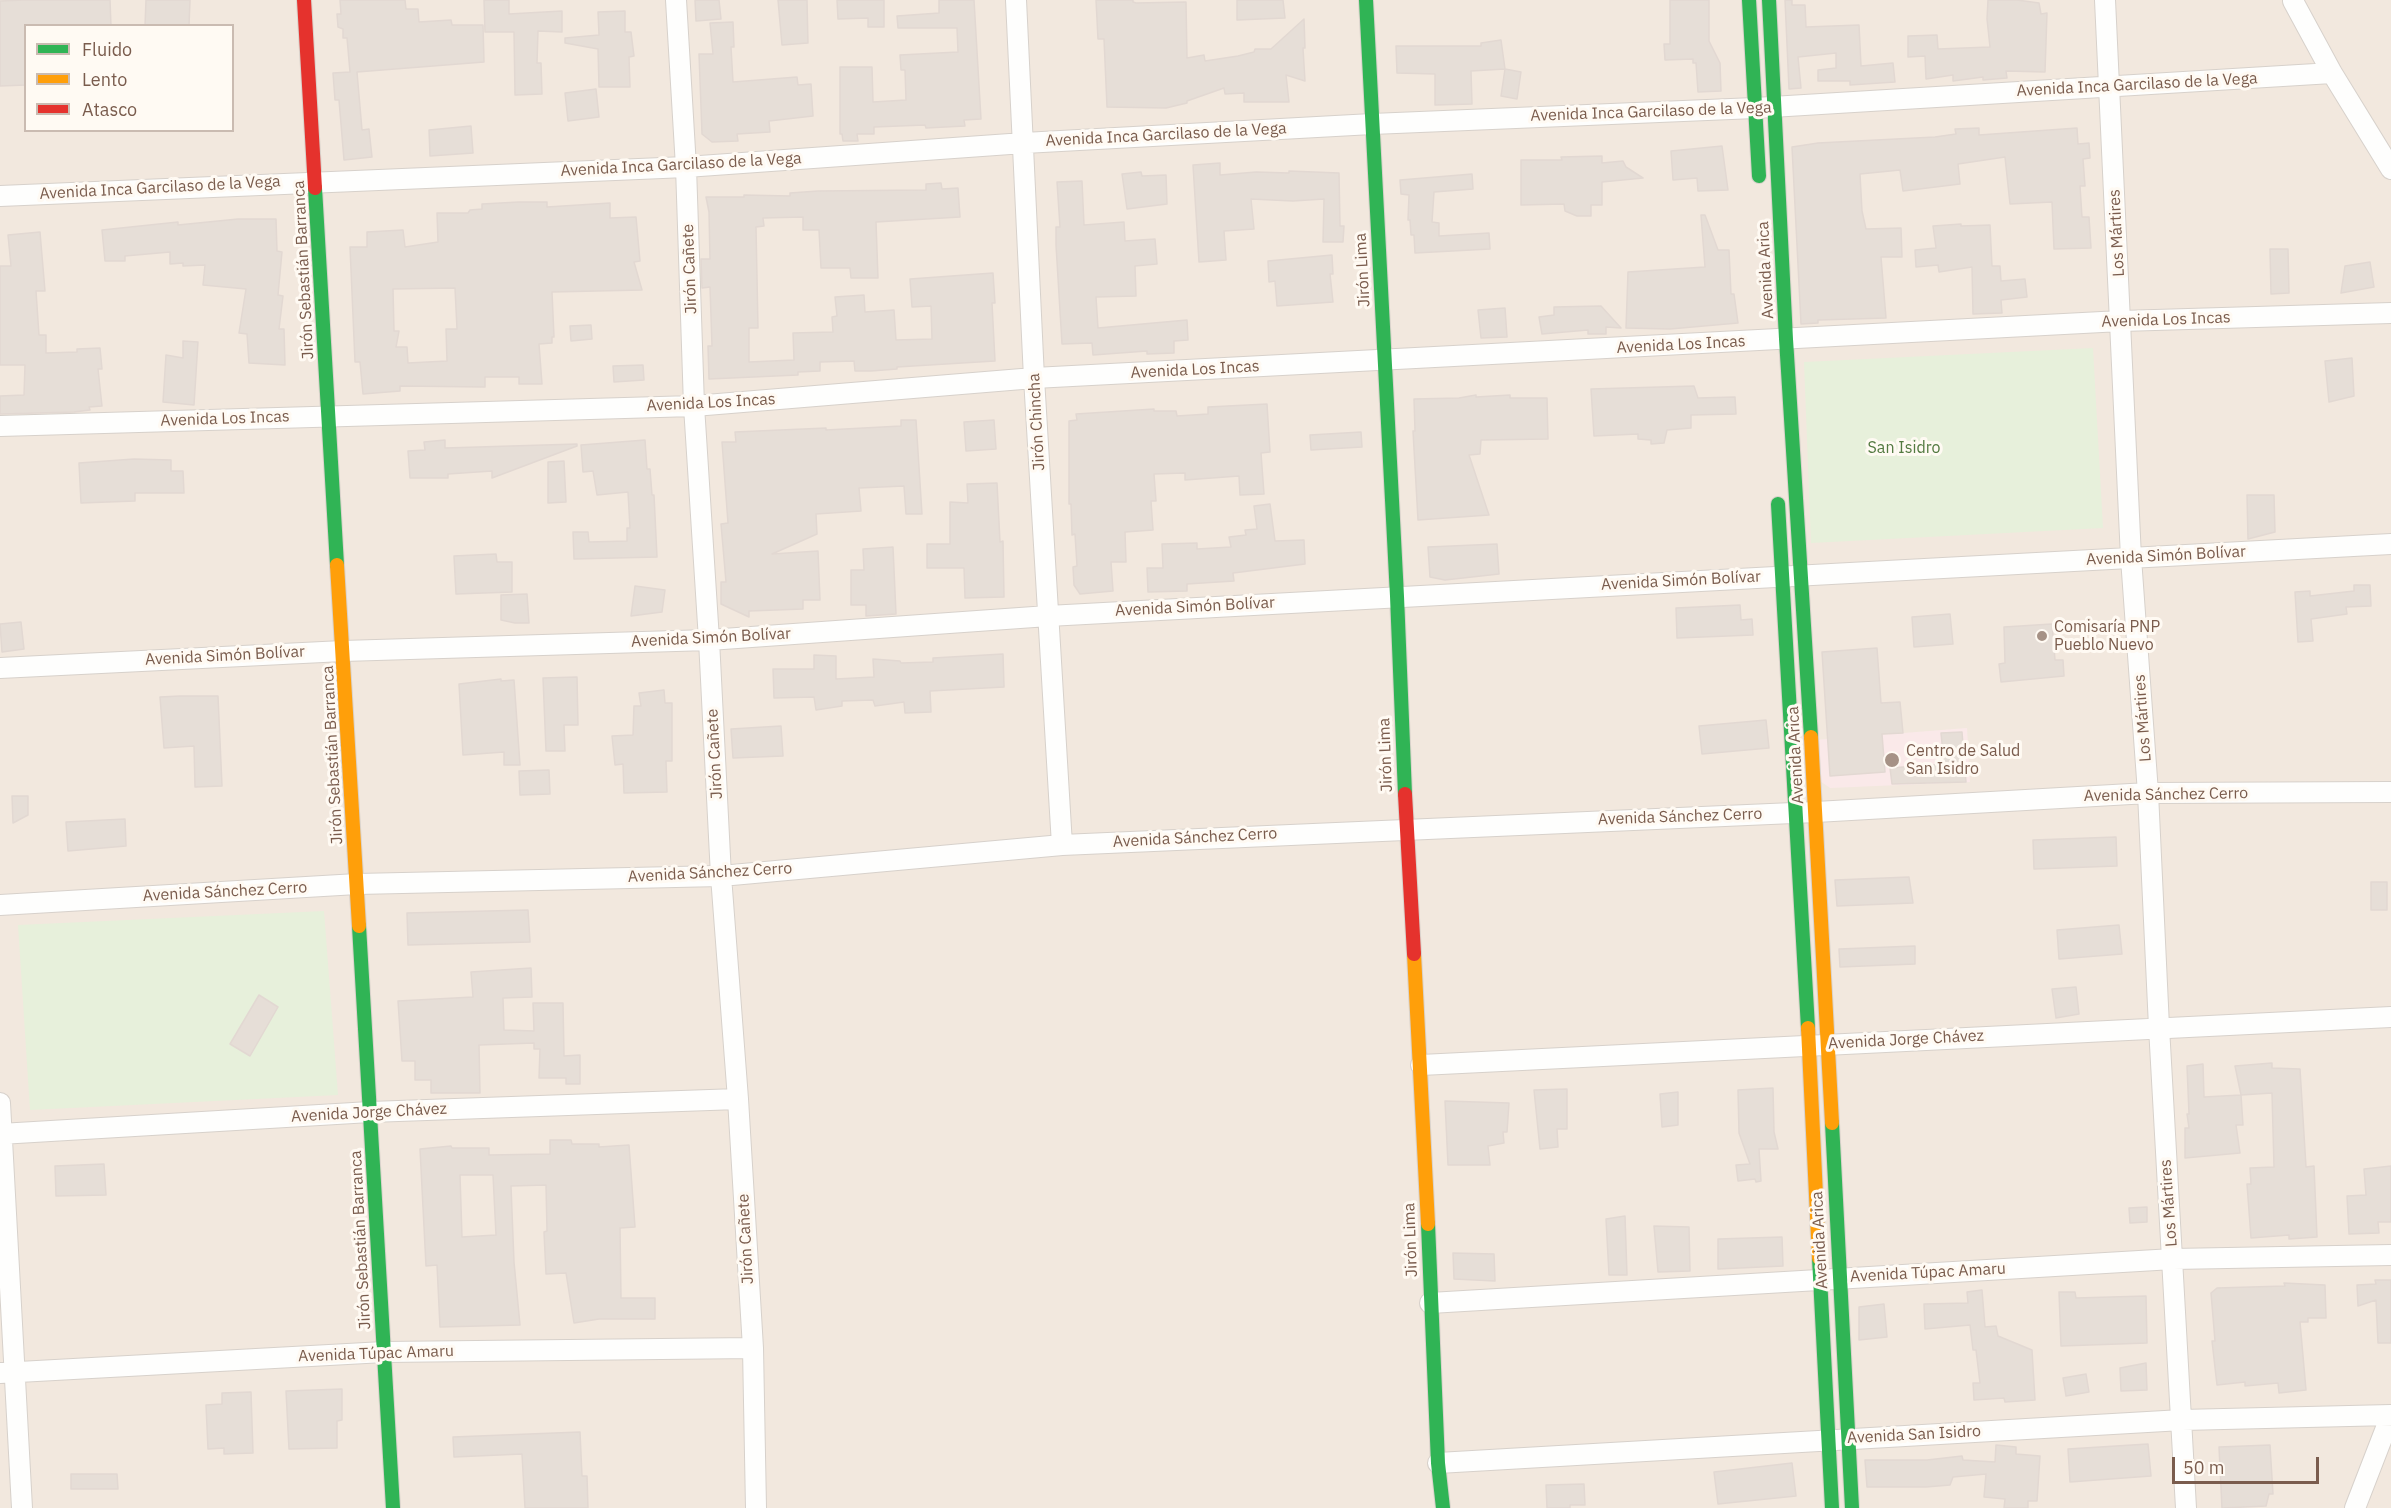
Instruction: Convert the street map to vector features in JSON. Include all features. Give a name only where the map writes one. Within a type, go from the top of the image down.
[{"type":"street","name":"Jirón Sebastián Barranca","points":[[304,0],[393,1508]]},
{"type":"street","name":"Jirón Cañete","points":[[676,0],[686,167],[694,406],[721,876],[738,1099],[753,1348],[756,1508]]},
{"type":"street","name":"Jirón Chincha","points":[[1016,0],[1034,378],[1062,845]]},
{"type":"street","name":"Jirón Lima","points":[[1366,0],[1397,596],[1406,829],[1421,1065],[1438,1463],[1443,1508]]},
{"type":"street","name":"Avenida Arica","points":[[1749,0],[1765,108],[1773,340],[1792,576],[1806,812],[1838,1439],[1851,1508]]},
{"type":"street","name":"Avenida Arica","points":[[1760,189],[1768,0]]},
{"type":"street","name":"Los Mártires","points":[[2105,0],[2131,558],[2148,793],[2158,1027],[2186,1508]]},
{"type":"street","points":[[2293,1],[2332,73],[2391,169]]},
{"type":"street","name":"Avenida Inca Garcilaso de la Vega","points":[[0,196],[686,167],[1024,143],[1372,124],[1765,108],[2332,73]]},
{"type":"street","name":"Avenida Los Incas","points":[[0,426],[694,406],[1034,378],[2121,321],[2391,314]]},
{"type":"street","name":"Avenida Arica","points":[[1778,494],[1792,576],[1806,812]]},
{"type":"street","name":"Avenida Simón Bolívar","points":[[0,668],[343,651],[709,640],[1048,616],[1397,596],[2391,544]]},
{"type":"street","name":"Avenida Sánchez Cerro","points":[[0,905],[357,884],[721,876],[1062,845],[1806,812],[2148,793],[2391,792]]},
{"type":"street","name":"Avenida Jorge Chávez","points":[[1421,1065],[2391,1017]]},
{"type":"street","name":"Avenida Jorge Chávez","points":[[1,1134],[370,1112],[738,1099]]},
{"type":"street","points":[[0,1103],[7,1373],[22,1508]]},
{"type":"street","name":"Avenida Túpac Amaru","points":[[1430,1303],[2173,1259],[2391,1255]]},
{"type":"street","name":"Avenida Arica","points":[[1829,1279],[1838,1439],[1832,1508]]},
{"type":"street","name":"Avenida Túpac Amaru","points":[[7,1373],[384,1352],[753,1348]]},
{"type":"street","points":[[2355,1508],[2391,1415]]},
{"type":"street","name":"Avenida San Isidro","points":[[1438,1463],[2182,1420],[2391,1415]]},
{"type":"shaded area","points":[[0,0],[2391,0],[2391,1508],[0,1508]]},
{"type":"shaded area","name":"Centro de Salud San Isidro","points":[[1967,728],[1970,782],[1830,788],[1817,779],[1815,740]]},
{"type":"green space","name":"San Isidro","points":[[2093,348],[2103,528],[1811,543],[1804,362]]},
{"type":"green space","points":[[324,911],[338,1095],[30,1110],[18,925]]},
{"type":"building","points":[[110,0],[111,24],[24,24],[24,85],[0,86],[0,1]]},
{"type":"building","points":[[146,0],[190,0],[189,24],[145,24]]},
{"type":"building","points":[[340,0],[405,0],[406,9],[418,9],[419,22],[451,20],[452,25],[483,25],[484,62],[357,72],[362,130],[369,129],[372,157],[344,160],[339,100],[335,100],[333,73],[350,72],[347,38],[343,38],[343,29],[338,27],[337,14],[341,14]]},
{"type":"building","points":[[484,0],[509,0],[509,14],[562,11],[562,32],[538,31],[537,63],[541,63],[542,94],[515,95],[514,32],[485,32]]},
{"type":"building","points":[[695,0],[719,0],[721,19],[696,21]]},
{"type":"building","points":[[778,0],[807,0],[808,43],[782,45]]},
{"type":"building","points":[[837,0],[884,0],[884,27],[868,27],[868,18],[838,19]]},
{"type":"building","points":[[939,0],[974,0],[981,119],[964,120],[965,126],[874,127],[874,134],[857,134],[858,141],[843,141],[842,134],[840,134],[840,67],[872,67],[873,102],[906,100],[905,70],[901,70],[900,55],[958,52],[957,28],[898,28],[897,16],[939,13]]},
{"type":"building","points":[[1096,0],[1133,0],[1136,3],[1186,2],[1187,58],[1204,55],[1205,61],[1238,56],[1254,52],[1255,49],[1271,49],[1304,19],[1305,81],[1286,75],[1289,102],[1244,102],[1244,93],[1225,94],[1224,88],[1187,101],[1187,103],[1166,108],[1107,107],[1104,39],[1098,39]]},
{"type":"building","points":[[1237,0],[1283,0],[1285,18],[1237,20]]},
{"type":"building","points":[[1670,0],[1709,0],[1709,41],[1720,63],[1721,91],[1698,92],[1696,63],[1693,63],[1693,59],[1665,60],[1664,44],[1670,44]]},
{"type":"building","points":[[1785,0],[1792,0],[1792,5],[1805,5],[1806,27],[1859,25],[1861,66],[1893,63],[1895,82],[1850,85],[1850,81],[1818,81],[1818,70],[1836,68],[1836,53],[1798,57],[1801,88],[1789,89]]},
{"type":"building","points":[[1988,0],[2039,3],[2041,14],[2047,13],[2045,72],[2006,71],[2007,78],[1983,80],[1983,77],[1953,81],[1953,75],[1926,79],[1925,56],[1908,57],[1908,36],[1937,35],[1938,49],[1990,47],[1987,19]]},
{"type":"building","points":[[625,11],[625,32],[631,32],[634,56],[629,57],[630,87],[599,87],[598,49],[565,43],[565,38],[599,35],[598,12]]},
{"type":"building","points":[[733,22],[734,47],[731,47],[733,82],[797,77],[798,85],[811,84],[813,116],[769,121],[770,132],[737,134],[738,141],[712,142],[702,134],[699,54],[713,54],[710,23]]},
{"type":"building","points":[[1501,40],[1505,69],[1471,71],[1472,104],[1435,105],[1435,74],[1397,73],[1396,46],[1481,46],[1481,43]]},
{"type":"building","points":[[1505,69],[1521,72],[1517,99],[1501,96]]},
{"type":"building","points":[[596,89],[599,117],[568,121],[565,93]]},
{"type":"building","points":[[471,126],[473,153],[430,156],[429,130]]},
{"type":"building","points":[[1979,128],[1979,135],[2077,128],[2078,144],[2089,143],[2090,158],[2083,159],[2085,186],[2080,186],[2082,217],[2089,217],[2091,248],[2054,249],[2052,202],[2010,204],[2005,157],[1958,164],[1960,184],[1903,191],[1900,170],[1860,174],[1862,211],[1866,229],[1901,228],[1902,257],[1881,257],[1886,318],[1818,320],[1818,323],[1801,324],[1792,147],[1818,143],[1935,137],[1956,134],[1955,129]]},
{"type":"building","points":[[1722,146],[1728,190],[1698,191],[1697,178],[1673,180],[1671,151]]},
{"type":"building","points":[[1602,156],[1602,163],[1623,161],[1626,167],[1643,178],[1602,182],[1602,205],[1591,205],[1591,216],[1577,216],[1565,211],[1564,204],[1521,205],[1521,160],[1562,160],[1561,157]]},
{"type":"building","points":[[1220,163],[1220,175],[1256,172],[1289,173],[1289,171],[1339,173],[1340,226],[1344,226],[1343,242],[1323,242],[1324,199],[1293,201],[1251,199],[1254,229],[1224,231],[1226,260],[1199,262],[1193,165]]},
{"type":"building","points":[[1141,172],[1142,176],[1166,175],[1167,204],[1127,209],[1122,174]]},
{"type":"building","points":[[1472,174],[1473,189],[1434,192],[1432,222],[1439,223],[1439,236],[1489,233],[1490,249],[1415,253],[1414,235],[1411,235],[1410,220],[1408,220],[1409,195],[1401,194],[1400,180]]},
{"type":"building","points":[[1082,181],[1084,225],[1124,222],[1125,241],[1155,239],[1157,264],[1135,266],[1136,296],[1096,297],[1098,328],[1187,320],[1188,340],[1174,341],[1174,353],[1147,354],[1147,351],[1093,355],[1092,343],[1062,344],[1056,245],[1056,227],[1060,227],[1057,182]]},
{"type":"building","points":[[941,183],[942,189],[958,188],[960,217],[876,222],[878,278],[851,278],[850,268],[821,268],[819,230],[803,230],[803,217],[763,218],[764,226],[756,227],[758,328],[749,328],[749,362],[794,360],[793,333],[833,332],[832,317],[837,316],[835,297],[864,295],[865,312],[894,310],[896,340],[932,339],[931,306],[912,307],[910,279],[993,273],[995,361],[897,367],[897,369],[871,371],[855,371],[854,361],[820,362],[820,371],[798,372],[798,375],[709,379],[708,346],[712,346],[710,287],[702,288],[701,259],[710,259],[709,212],[706,197],[790,196],[790,193],[818,191],[926,190],[926,184]]},
{"type":"building","points":[[547,202],[547,207],[610,203],[610,218],[636,217],[640,261],[634,262],[642,290],[552,292],[554,337],[552,337],[552,343],[539,344],[542,384],[519,384],[519,377],[485,377],[485,387],[400,386],[400,391],[363,394],[360,362],[355,362],[350,247],[367,247],[367,232],[403,230],[405,247],[438,242],[437,213],[468,213],[470,210],[482,209],[482,204]],"holes":[[[455,288],[457,329],[446,329],[447,361],[408,363],[407,347],[396,347],[399,331],[394,331],[393,289]]]},
{"type":"building","points":[[1701,215],[1705,215],[1718,250],[1729,250],[1731,294],[1734,294],[1738,323],[1670,329],[1626,328],[1628,272],[1705,267]]},
{"type":"building","points":[[238,219],[276,219],[277,251],[282,252],[278,295],[283,296],[279,329],[284,329],[285,365],[249,363],[247,334],[239,333],[246,289],[203,285],[205,265],[170,264],[170,252],[125,256],[125,261],[105,261],[102,230],[178,222],[178,225]]},
{"type":"building","points":[[1961,224],[1961,226],[1990,225],[1992,266],[2000,266],[2001,281],[2025,279],[2027,297],[2001,300],[2002,313],[1973,314],[1972,267],[1939,272],[1938,265],[1916,267],[1915,250],[1936,248],[1933,226]]},
{"type":"building","points":[[40,232],[45,291],[36,291],[39,335],[46,335],[46,353],[77,352],[77,349],[100,348],[102,369],[98,369],[102,406],[74,412],[0,414],[0,396],[24,395],[25,365],[0,365],[0,266],[11,266],[8,235]]},
{"type":"building","points":[[2270,249],[2288,249],[2289,293],[2271,294]]},
{"type":"building","points":[[1332,255],[1333,274],[1330,274],[1333,302],[1277,306],[1275,281],[1269,282],[1268,261]]},
{"type":"building","points":[[2370,262],[2374,287],[2341,293],[2345,266]]},
{"type":"building","points":[[1601,306],[1621,328],[1606,327],[1606,334],[1588,334],[1588,330],[1542,334],[1539,317],[1554,315],[1554,307]]},
{"type":"building","points":[[1505,308],[1507,337],[1481,338],[1478,310]]},
{"type":"building","points":[[591,325],[592,339],[571,341],[570,326]]},
{"type":"building","points":[[183,341],[198,342],[194,405],[163,402],[166,355],[183,358]]},
{"type":"building","points":[[2352,358],[2354,396],[2329,402],[2325,361]]},
{"type":"building","points":[[643,365],[644,380],[614,382],[613,366]]},
{"type":"building","points":[[1694,386],[1698,398],[1735,397],[1736,414],[1691,415],[1691,428],[1667,430],[1664,443],[1651,444],[1651,440],[1638,439],[1638,434],[1594,436],[1591,389]]},
{"type":"building","points":[[1476,395],[1476,397],[1510,395],[1510,398],[1547,398],[1548,439],[1481,440],[1480,454],[1469,455],[1489,515],[1418,520],[1413,431],[1415,431],[1414,399],[1459,398]]},
{"type":"building","points":[[1267,404],[1270,452],[1261,453],[1264,494],[1240,495],[1239,476],[1185,480],[1185,473],[1154,474],[1156,501],[1151,501],[1153,530],[1125,532],[1126,562],[1111,562],[1113,591],[1080,594],[1074,585],[1073,567],[1077,566],[1075,534],[1072,535],[1071,504],[1069,504],[1069,421],[1077,420],[1076,414],[1154,409],[1154,411],[1176,411],[1177,416],[1208,414],[1208,407]]},
{"type":"building","points":[[901,420],[916,420],[922,514],[906,514],[904,486],[859,488],[861,511],[816,514],[817,534],[772,554],[818,551],[820,600],[803,600],[803,609],[749,611],[749,617],[721,604],[721,582],[726,582],[721,524],[728,523],[722,442],[736,442],[735,432],[901,426]]},
{"type":"building","points":[[994,420],[996,449],[966,451],[964,422]]},
{"type":"building","points":[[1361,432],[1362,447],[1311,450],[1310,435]]},
{"type":"building","points":[[445,440],[445,448],[577,444],[577,446],[492,478],[492,471],[448,474],[448,478],[410,478],[408,451],[425,450],[424,442]]},
{"type":"building","points":[[645,440],[647,469],[650,469],[652,495],[654,495],[657,557],[574,559],[573,532],[588,532],[589,542],[627,541],[627,528],[630,528],[628,492],[597,495],[593,471],[583,472],[581,445]]},
{"type":"building","points":[[134,459],[171,460],[171,471],[183,471],[184,493],[135,493],[135,501],[81,503],[79,463]]},
{"type":"building","points":[[564,461],[566,502],[548,503],[548,462]]},
{"type":"building","points":[[997,483],[1000,542],[1003,541],[1004,597],[965,598],[964,568],[927,568],[927,544],[950,544],[950,502],[968,503],[967,484]]},
{"type":"building","points":[[2247,495],[2274,495],[2275,532],[2248,539]]},
{"type":"building","points":[[1270,504],[1275,541],[1304,540],[1305,564],[1233,573],[1234,581],[1187,584],[1187,591],[1148,592],[1147,568],[1163,568],[1162,544],[1197,543],[1197,549],[1231,547],[1229,537],[1246,535],[1245,530],[1257,529],[1254,506]]},
{"type":"building","points":[[1497,544],[1499,574],[1445,580],[1430,577],[1428,547]]},
{"type":"building","points":[[893,547],[896,614],[866,616],[866,605],[851,605],[851,570],[864,570],[863,549]]},
{"type":"building","points":[[496,554],[497,562],[512,562],[512,592],[456,594],[454,556]]},
{"type":"building","points":[[2354,585],[2370,585],[2371,606],[2346,607],[2347,614],[2311,619],[2313,641],[2298,642],[2295,592],[2310,591],[2310,596],[2354,591]]},
{"type":"building","points":[[635,586],[665,590],[662,612],[631,616]]},
{"type":"building","points":[[527,594],[529,623],[501,620],[501,595]]},
{"type":"building","points":[[1740,605],[1741,620],[1752,619],[1753,635],[1677,638],[1676,608]]},
{"type":"building","points":[[1950,614],[1953,644],[1914,647],[1912,617]]},
{"type":"building","points":[[21,622],[24,649],[2,652],[0,624]]},
{"type":"building","points":[[2052,624],[2055,660],[2063,660],[2064,676],[2001,682],[1999,664],[2005,663],[2004,627]]},
{"type":"building","points":[[1877,648],[1881,703],[1900,702],[1903,733],[1882,734],[1885,772],[1830,776],[1822,652]]},
{"type":"building","points":[[1003,654],[1004,687],[930,691],[931,712],[905,713],[904,702],[875,706],[873,700],[842,701],[842,706],[816,710],[814,697],[774,698],[773,669],[814,669],[814,655],[836,656],[836,679],[874,677],[873,659],[900,661],[901,663],[933,662],[933,658]]},
{"type":"building","points":[[577,677],[578,725],[564,725],[565,751],[546,751],[543,678]]},
{"type":"building","points":[[501,679],[501,681],[514,680],[520,765],[504,765],[504,752],[463,755],[459,684]]},
{"type":"building","points":[[664,690],[665,703],[672,703],[672,761],[666,761],[667,792],[624,793],[623,764],[615,765],[612,736],[633,735],[634,706],[641,706],[639,693]]},
{"type":"building","points":[[218,696],[222,786],[195,787],[194,746],[164,748],[160,697]]},
{"type":"building","points":[[1766,720],[1769,748],[1702,754],[1699,726]]},
{"type":"building","points":[[781,726],[783,756],[733,758],[731,729]]},
{"type":"building","points":[[1962,732],[1966,782],[1892,784],[1890,768],[1944,764],[1941,733]]},
{"type":"building","points":[[549,770],[550,794],[520,795],[519,771]]},
{"type":"building","points":[[12,796],[28,796],[28,815],[13,823]]},
{"type":"building","points":[[125,819],[126,846],[68,851],[66,822]]},
{"type":"building","points":[[2116,837],[2117,866],[2034,869],[2033,840]]},
{"type":"building","points":[[1909,877],[1913,903],[1837,906],[1835,880]]},
{"type":"building","points":[[2371,882],[2387,882],[2387,910],[2371,910]]},
{"type":"building","points":[[528,910],[530,942],[408,945],[407,913]]},
{"type":"building","points":[[2119,925],[2122,954],[2059,959],[2057,930]]},
{"type":"building","points":[[1915,946],[1915,964],[1840,967],[1839,949]]},
{"type":"building","points":[[531,968],[532,997],[503,998],[504,1030],[534,1031],[533,1003],[563,1003],[564,1056],[580,1055],[580,1084],[566,1084],[566,1078],[539,1078],[540,1049],[534,1049],[534,1043],[479,1045],[480,1093],[431,1093],[431,1080],[415,1080],[415,1061],[402,1061],[398,1001],[473,997],[471,972]]},
{"type":"building","points":[[2076,987],[2079,1014],[2056,1018],[2052,989]]},
{"type":"building","points":[[259,995],[278,1007],[250,1056],[230,1044]]},
{"type":"building","points":[[2272,1063],[2272,1068],[2300,1069],[2306,1167],[2314,1166],[2317,1237],[2289,1239],[2289,1235],[2251,1238],[2247,1184],[2251,1184],[2250,1168],[2274,1167],[2272,1093],[2241,1095],[2235,1066]]},
{"type":"building","points":[[2203,1064],[2204,1097],[2241,1095],[2243,1125],[2236,1125],[2240,1153],[2185,1158],[2185,1128],[2189,1128],[2187,1066]]},
{"type":"building","points":[[1773,1088],[1774,1132],[1778,1149],[1759,1149],[1761,1181],[1756,1182],[1755,1179],[1738,1181],[1736,1165],[1750,1164],[1739,1133],[1738,1090]]},
{"type":"building","points":[[1567,1089],[1567,1129],[1557,1129],[1558,1147],[1540,1149],[1534,1090]]},
{"type":"building","points":[[1678,1092],[1678,1125],[1662,1127],[1660,1094]]},
{"type":"building","points":[[1445,1101],[1509,1103],[1507,1132],[1503,1132],[1504,1143],[1488,1146],[1490,1165],[1448,1165]]},
{"type":"building","points":[[550,1140],[571,1140],[572,1144],[599,1144],[599,1147],[629,1145],[635,1227],[620,1228],[621,1298],[655,1298],[655,1319],[599,1319],[574,1323],[566,1273],[546,1274],[544,1232],[547,1231],[546,1185],[511,1186],[514,1262],[520,1325],[440,1327],[437,1265],[426,1266],[420,1149],[451,1146],[452,1148],[489,1148],[489,1155],[550,1154]],"holes":[[[460,1175],[493,1175],[496,1235],[462,1237]]]},
{"type":"building","points":[[104,1164],[106,1195],[56,1196],[55,1166]]},
{"type":"building","points":[[2391,1166],[2391,1222],[2378,1222],[2379,1233],[2349,1234],[2347,1196],[2366,1195],[2364,1169]]},
{"type":"building","points":[[2147,1207],[2147,1222],[2130,1223],[2129,1208]]},
{"type":"building","points":[[1625,1216],[1627,1275],[1609,1275],[1606,1219]]},
{"type":"building","points":[[1654,1226],[1689,1227],[1690,1271],[1658,1272]]},
{"type":"building","points":[[1782,1237],[1783,1266],[1718,1269],[1718,1239]]},
{"type":"building","points":[[1453,1253],[1494,1254],[1495,1281],[1454,1279]]},
{"type":"building","points":[[2375,1280],[2391,1280],[2391,1343],[2378,1343],[2376,1300],[2358,1306],[2357,1285],[2376,1284]]},
{"type":"building","points":[[2284,1283],[2325,1285],[2326,1318],[2308,1318],[2308,1322],[2300,1322],[2306,1390],[2279,1393],[2278,1383],[2245,1386],[2245,1382],[2217,1385],[2212,1341],[2215,1341],[2211,1293],[2217,1288],[2285,1286]]},
{"type":"building","points":[[1982,1290],[1985,1327],[1996,1326],[1998,1336],[2032,1350],[2035,1400],[2005,1402],[2004,1398],[1974,1400],[1973,1383],[1980,1383],[1970,1325],[1925,1329],[1924,1304],[1968,1303],[1967,1292]]},
{"type":"building","points":[[2059,1292],[2075,1292],[2076,1298],[2146,1296],[2147,1343],[2061,1346]]},
{"type":"building","points":[[1884,1304],[1887,1337],[1859,1340],[1859,1307]]},
{"type":"building","points":[[2146,1363],[2147,1390],[2121,1391],[2120,1368]]},
{"type":"building","points":[[2086,1374],[2089,1392],[2066,1396],[2063,1378]]},
{"type":"building","points":[[342,1389],[342,1420],[337,1421],[337,1448],[289,1449],[286,1391]]},
{"type":"building","points":[[251,1392],[253,1453],[224,1454],[224,1448],[208,1449],[206,1405],[222,1404],[222,1393]]},
{"type":"building","points":[[580,1432],[582,1476],[587,1476],[588,1508],[525,1508],[522,1454],[454,1457],[453,1437]]},
{"type":"building","points":[[2148,1444],[2151,1476],[2070,1482],[2068,1449]]},
{"type":"building","points":[[1996,1445],[2016,1447],[2016,1454],[2040,1456],[2037,1501],[2028,1501],[2028,1508],[2004,1508],[2005,1499],[1984,1497],[1986,1474],[1953,1477],[1950,1485],[1867,1487],[1865,1460],[1927,1460],[1962,1456],[1963,1460],[1995,1462]]},
{"type":"building","points":[[2270,1445],[2273,1494],[2269,1494],[2266,1506],[2222,1508],[2219,1447]]},
{"type":"building","points":[[1792,1463],[1796,1496],[1718,1504],[1714,1472]]},
{"type":"building","points":[[71,1474],[117,1474],[118,1489],[71,1489]]},
{"type":"building","points":[[1584,1484],[1585,1505],[1570,1505],[1570,1508],[1547,1508],[1546,1485]]},
{"type":"traffic: fast","points":[[1366,0],[1405,794]]},
{"type":"traffic: fast","points":[[1749,0],[1759,176]]},
{"type":"traffic: fast","points":[[1769,0],[1786,339],[1811,737]]},
{"type":"traffic: fast","points":[[315,188],[337,565]]},
{"type":"traffic: fast","points":[[1778,504],[1808,1028]]},
{"type":"traffic: fast","points":[[359,926],[393,1508]]},
{"type":"traffic: fast","points":[[1832,1123],[1852,1508]]},
{"type":"traffic: fast","points":[[1428,1224],[1438,1463],[1443,1508]]},
{"type":"traffic: fast","points":[[1819,1258],[1832,1508]]},
{"type":"traffic: slow","points":[[337,565],[359,926]]},
{"type":"traffic: slow","points":[[1811,737],[1832,1123]]},
{"type":"traffic: slow","points":[[1414,954],[1428,1224]]},
{"type":"traffic: slow","points":[[1808,1028],[1819,1258]]},
{"type":"traffic: jam","points":[[304,0],[315,188]]},
{"type":"traffic: jam","points":[[1405,794],[1414,954]]},
{"type":"place","name":"Comisaría PNP Pueblo Nuevo","points":[[2042,636]]},
{"type":"place","name":"Centro de Salud San Isidro","points":[[1892,760]]}]
